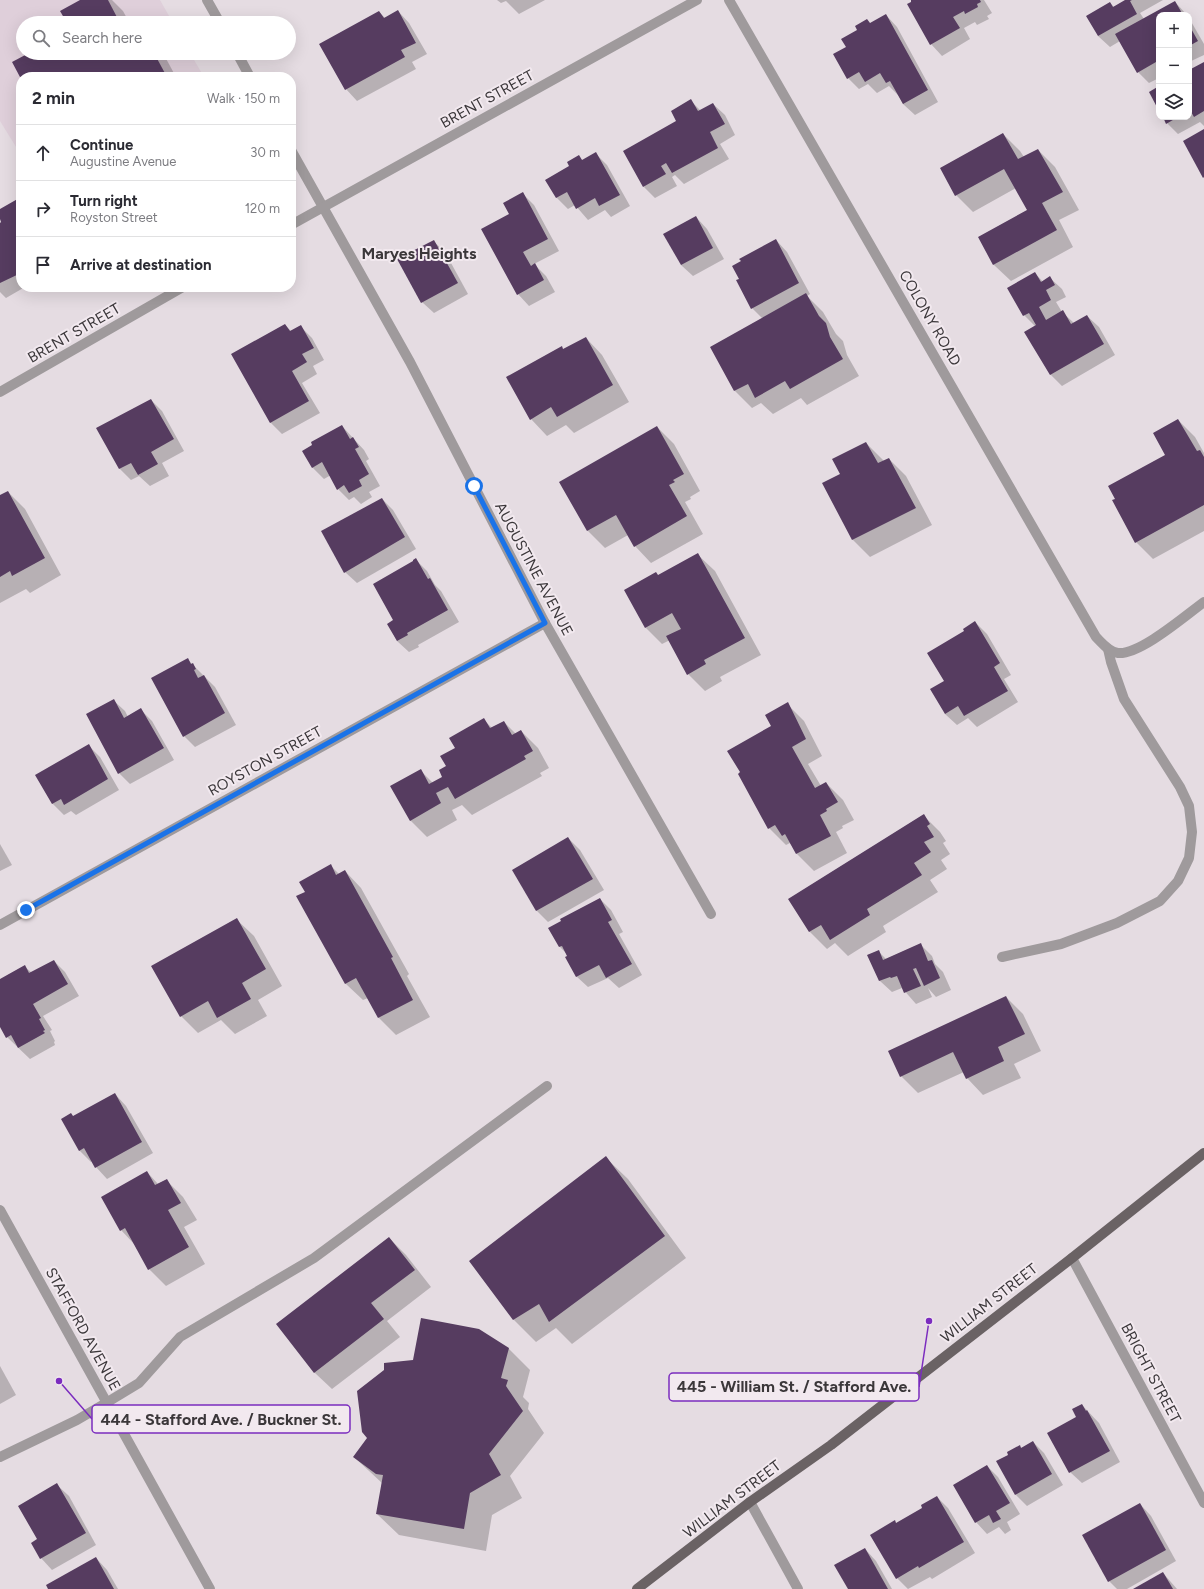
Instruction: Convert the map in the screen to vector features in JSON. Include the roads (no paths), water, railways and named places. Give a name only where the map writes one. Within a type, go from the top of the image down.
[{"type":"main road","name":"WILLIAM STREET","points":[[637,1589],[750,1502],[831,1445],[1072,1258],[1204,1153]]},
{"type":"street","points":[[207,0],[216,16]]},
{"type":"street","name":"BRENT STREET","points":[[296,222],[697,0]]},
{"type":"street","name":"COLONY ROAD","points":[[729,0],[1096,637],[1108,649]]},
{"type":"street","points":[[240,60],[247,72]]},
{"type":"street","name":"AUGUSTINE AVENUE","points":[[296,159],[410,362],[545,623],[711,914]]},
{"type":"street","name":"BRENT STREET","points":[[0,392],[174,292]]},
{"type":"street","points":[[1108,649],[1117,653],[1130,652],[1146,645],[1204,602]]},
{"type":"street","name":"ROYSTON STREET","points":[[0,925],[545,623]]},
{"type":"street","points":[[1002,957],[1061,944],[1117,923],[1160,901],[1178,882],[1189,858],[1192,832],[1189,806],[1180,787],[1124,699],[1108,649]]},
{"type":"street","points":[[0,1457],[77,1420],[139,1383],[180,1337],[314,1258],[547,1086]]},
{"type":"street","name":"STAFFORD AVENUE","points":[[0,1210],[210,1589]]},
{"type":"street","name":"BRIGHT STREET","points":[[1072,1258],[1204,1503]]},
{"type":"street","points":[[750,1502],[798,1589]]},
{"type":"place","name":"445 - William St. / Stafford Ave.","points":[[929,1321]]},
{"type":"place","name":"444 - Stafford Ave. / Buckner St.","points":[[59,1381]]},
{"type":"district","name":"Maryes Heights","points":[[419,253]]}]
